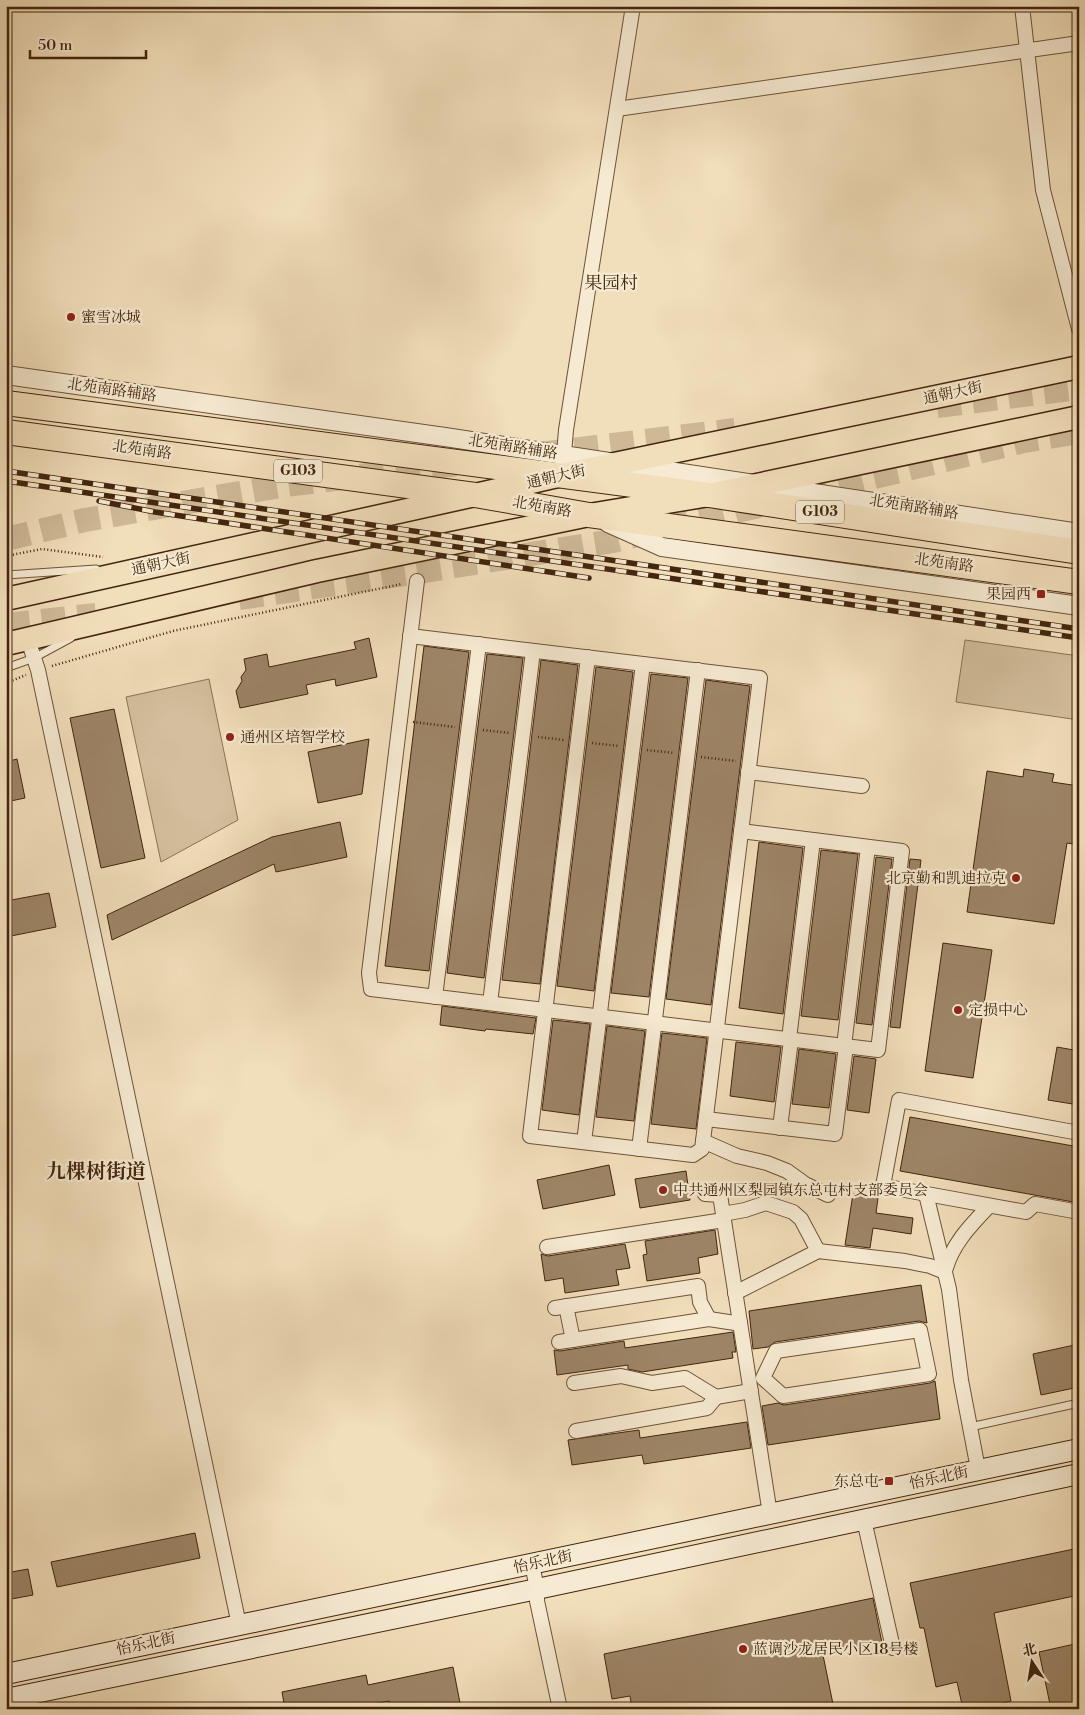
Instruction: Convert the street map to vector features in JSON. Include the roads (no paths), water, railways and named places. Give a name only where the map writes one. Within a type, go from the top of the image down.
[{"type":"highway","name":"北苑南路","points":[[6,403],[563,465],[709,495],[1079,552]]},
{"type":"highway","name":"北苑南路","points":[[6,432],[475,496],[589,515],[1079,582]]},
{"type":"main road","name":"通朝大街","points":[[6,599],[475,496],[563,465],[620,463],[1079,367]]},
{"type":"main road","points":[[6,644],[33,656],[100,623],[317,571],[589,515],[709,495],[1079,417]]},
{"type":"main road","name":"怡乐北街","points":[[6,1674],[1079,1449]]},
{"type":"main road","name":"怡乐北街","points":[[6,1699],[1079,1474]]},
{"type":"street","points":[[563,465],[566,430],[633,6]]},
{"type":"street","points":[[1022,6],[1043,190],[1079,329]]},
{"type":"street","points":[[617,109],[1079,43]]},
{"type":"street","name":"北苑南路辅路","points":[[6,375],[563,465]]},
{"type":"street","name":"北苑南路辅路","points":[[620,463],[1079,532]]},
{"type":"street","points":[[589,515],[662,547],[1079,606]]},
{"type":"street","points":[[417,581],[369,973],[371,989],[878,1050],[902,851],[741,831]]},
{"type":"street","points":[[410,636],[588,657],[643,664],[698,670],[760,678],[702,1149],[693,1155],[530,1136],[588,657]]},
{"type":"street","points":[[435,997],[479,644]]},
{"type":"street","points":[[490,1003],[533,651]]},
{"type":"street","points":[[33,656],[239,1625]]},
{"type":"street","points":[[584,1142],[643,664]]},
{"type":"street","points":[[640,1149],[698,670]]},
{"type":"street","points":[[748,772],[862,786]]},
{"type":"street","points":[[780,1128],[813,840]]},
{"type":"street","points":[[706,1119],[835,1134],[868,847]]},
{"type":"street","points":[[1079,1133],[899,1100],[883,1186],[1026,1212],[1035,1204],[1079,1212]]},
{"type":"street","points":[[703,1141],[737,1156],[767,1163],[786,1171],[805,1184],[828,1195]]},
{"type":"street","points":[[705,1194],[720,1195],[770,1514]]},
{"type":"street","points":[[926,1194],[949,1289],[961,1380],[978,1469]]},
{"type":"street","points":[[547,1247],[724,1217],[766,1203],[792,1212],[801,1219],[818,1251]]},
{"type":"street","points":[[945,1272],[948,1258],[959,1240],[989,1206]]},
{"type":"street","points":[[735,1293],[818,1251],[913,1263],[930,1266],[945,1272]]},
{"type":"street","points":[[710,1319],[700,1302],[698,1286],[561,1307],[566,1341],[710,1319],[740,1322]]},
{"type":"street","points":[[576,1431],[707,1408],[716,1396],[750,1385],[763,1378],[776,1352],[920,1330],[929,1374],[783,1396],[763,1378]]},
{"type":"street","points":[[574,1383],[621,1376],[652,1383],[685,1378],[716,1396]]},
{"type":"street","points":[[864,1520],[892,1648]]},
{"type":"street","points":[[532,1564],[537,1589],[537,1601],[560,1709]]},
{"type":"lane","points":[[111,568],[158,565]]},
{"type":"lane","points":[[6,574],[101,568]]},
{"type":"lane","points":[[6,668],[33,656]]},
{"type":"lane","points":[[970,1428],[1079,1403]]},
{"type":"tunnel","points":[[937,406],[1079,388]]},
{"type":"tunnel","points":[[6,539],[85,520],[286,485],[735,430]]},
{"type":"tunnel","points":[[804,494],[1024,441],[1079,432]]},
{"type":"tunnel","points":[[239,598],[613,541],[767,504]]},
{"type":"tunnel","points":[[6,625],[96,615]]},
{"type":"railway","points":[[6,471],[1079,629]]},
{"type":"railway","points":[[6,481],[1079,638]]},
{"type":"railway","points":[[99,501],[155,512],[589,578]]},
{"type":"place","name":"蜜雪冰城","points":[[71,317]]},
{"type":"place","name":"果园西","points":[[1041,594]]},
{"type":"place","name":"通州区培智学校","points":[[230,737]]},
{"type":"place","name":"北京勤和凯迪拉克","points":[[1016,878]]},
{"type":"place","name":"定损中心","points":[[958,1010]]},
{"type":"place","name":"中共通州区梨园镇东总屯村支部委员会","points":[[663,1190]]},
{"type":"place","name":"东总屯","points":[[889,1481]]},
{"type":"place","name":"蓝调沙龙居民小区18号楼","points":[[743,1649]]},
{"type":"district","name":"果园村","points":[[611,283]]},
{"type":"district","name":"九棵树街道","points":[[96,1172]]}]
